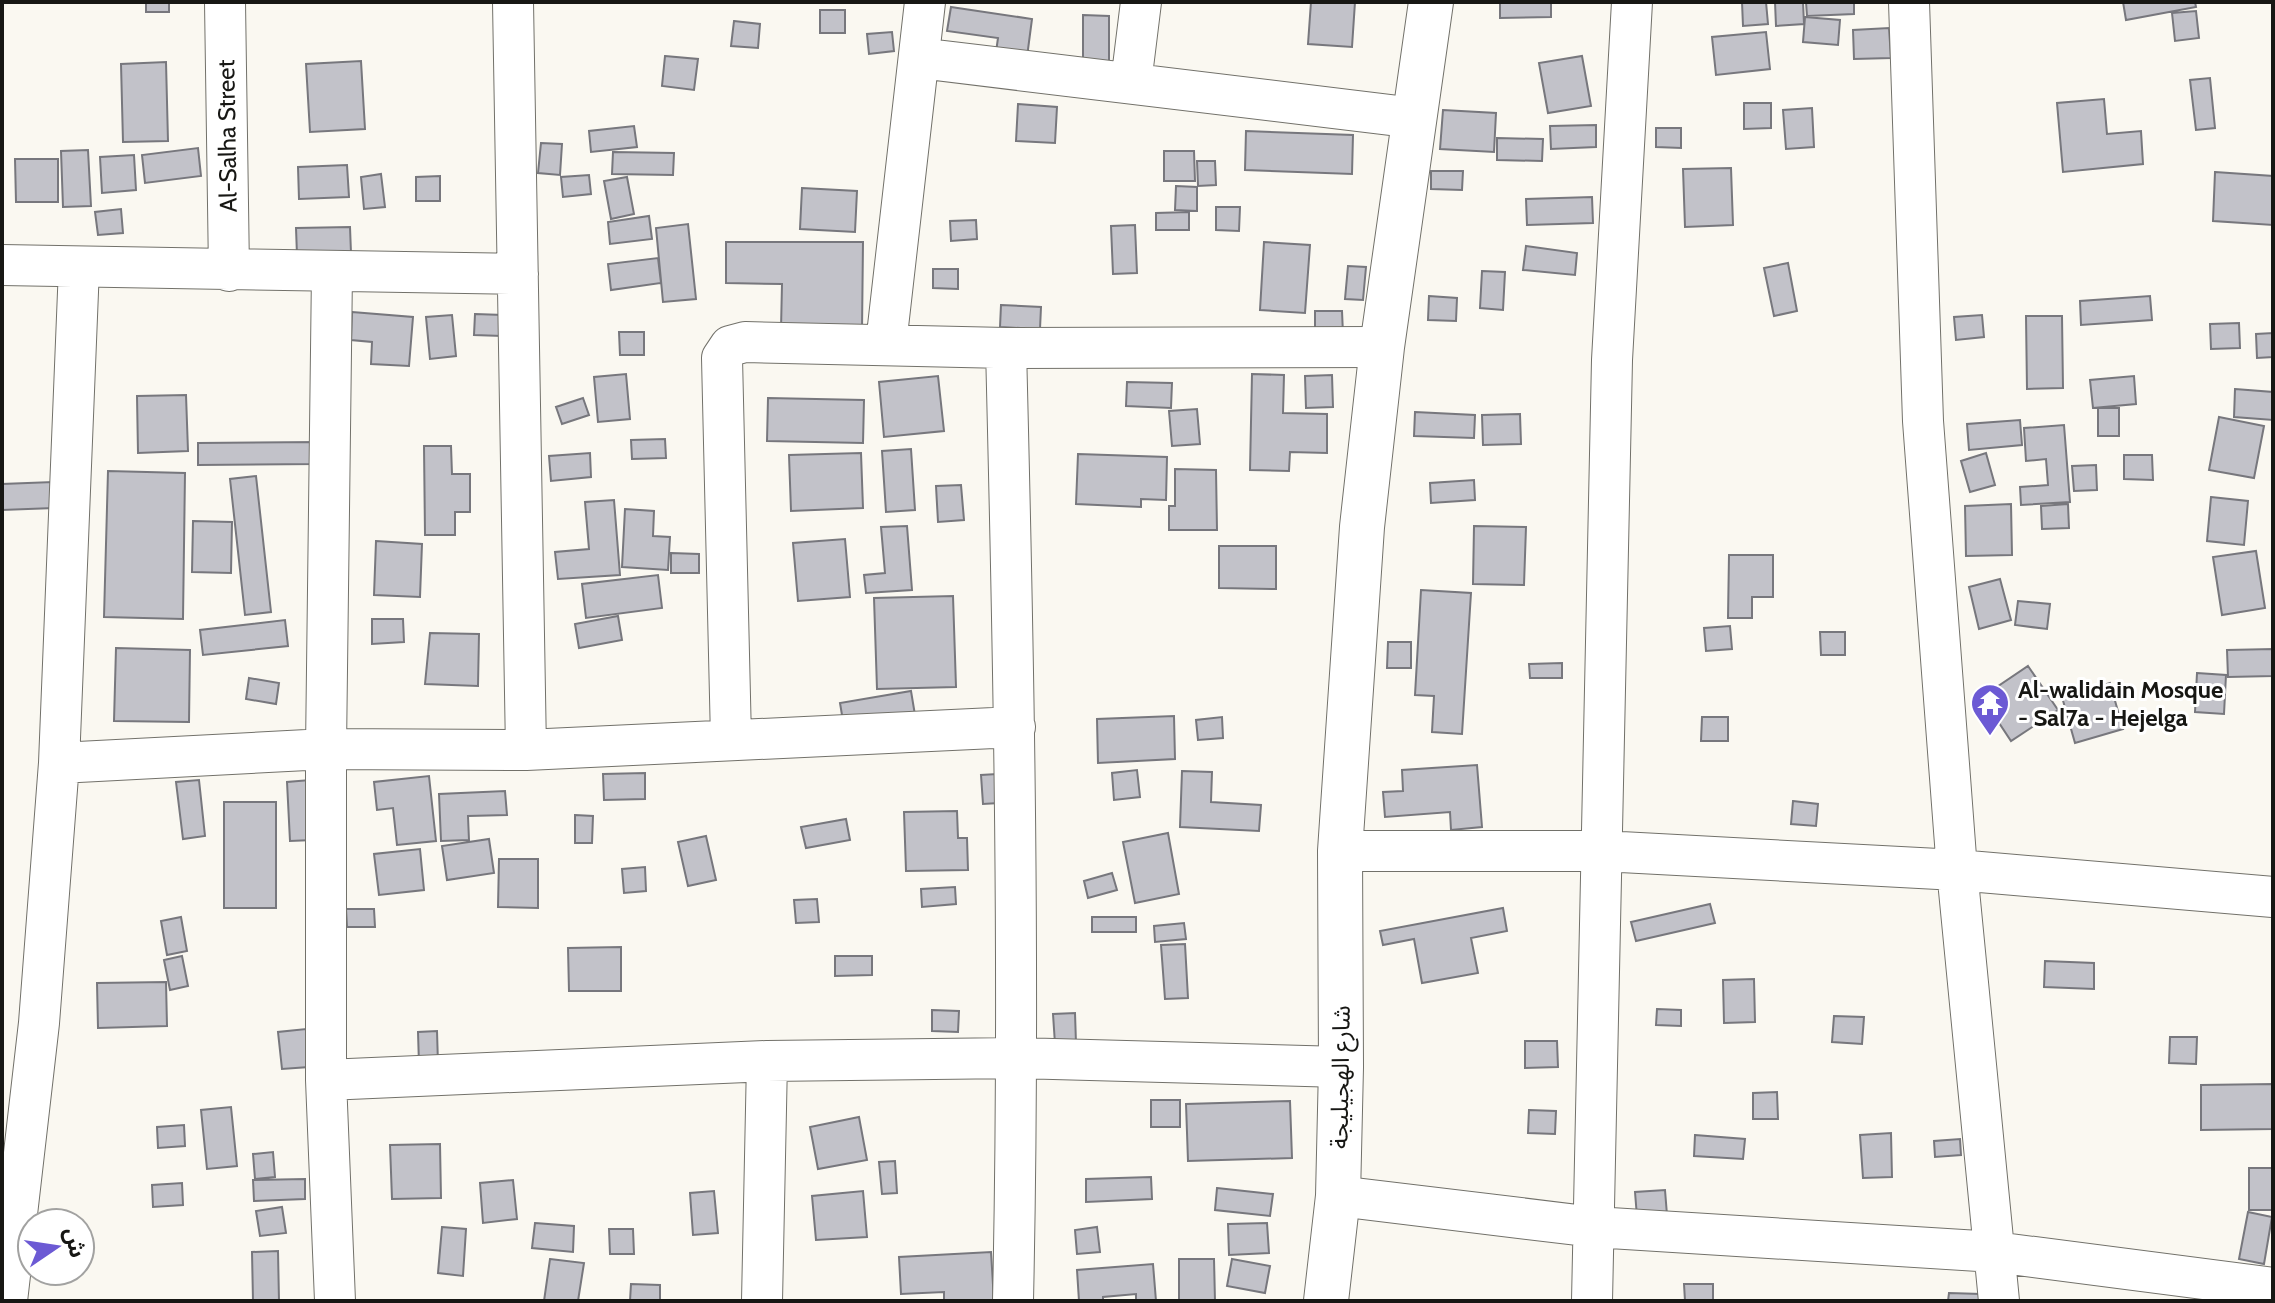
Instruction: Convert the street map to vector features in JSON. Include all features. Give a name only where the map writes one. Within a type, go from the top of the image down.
[{"type":"street","name":"Al-Salha Street","points":[[225,2],[229,271]]},
{"type":"street","points":[[513,2],[526,750]]},
{"type":"street","points":[[886,344],[925,2]]},
{"type":"street","points":[[1131,83],[1141,2]]},
{"type":"street","name":"شارع الهجيليجة","points":[[1326,1301],[1338,1196],[1340,851],[1362,527],[1382,347],[1431,2]]},
{"type":"street","points":[[1592,1301],[1612,360],[1632,2]]},
{"type":"street","points":[[1909,2],[1923,421],[1957,870],[1999,1301]]},
{"type":"street","points":[[919,58],[1415,118]]},
{"type":"street","points":[[2,265],[518,274]]},
{"type":"street","points":[[7,1301],[39,1023],[59,763],[79,267]]},
{"type":"street","points":[[332,271],[326,749],[326,1080],[335,1301]]},
{"type":"street","points":[[731,739],[722,358],[730,346],[745,342],[1006,348],[1382,347]]},
{"type":"street","points":[[1006,348],[1015,727],[1017,1058],[1013,1301]]},
{"type":"street","points":[[59,763],[326,749],[526,750],[1015,727]]},
{"type":"street","points":[[1340,851],[1602,851],[1957,870],[2273,897]]},
{"type":"street","points":[[326,1080],[767,1061],[1017,1058],[1341,1067]]},
{"type":"street","points":[[762,1301],[767,1061]]},
{"type":"street","points":[[1338,1196],[1594,1227],[1995,1252],[2273,1288]]},
{"type":"building","points":[[146,2],[169,2],[169,12],[146,12]]},
{"type":"building","points":[[1311,2],[1355,2],[1352,47],[1308,44]]},
{"type":"building","points":[[1500,2],[1551,2],[1551,17],[1500,18]]},
{"type":"building","points":[[1742,2],[1766,2],[1768,24],[1743,26]]},
{"type":"building","points":[[1775,2],[1803,2],[1804,24],[1776,26]]},
{"type":"building","points":[[1806,2],[1854,2],[1854,14],[1807,16]]},
{"type":"building","points":[[2123,2],[2195,2],[2196,7],[2126,20]]},
{"type":"building","points":[[951,7],[1032,19],[1027,57],[996,52],[998,38],[947,31]]},
{"type":"building","points":[[820,10],[845,10],[845,33],[820,33]]},
{"type":"building","points":[[2196,11],[2199,38],[2175,41],[2172,13]]},
{"type":"building","points":[[1083,15],[1109,16],[1109,63],[1083,63]]},
{"type":"building","points":[[1805,17],[1840,20],[1838,45],[1803,42]]},
{"type":"building","points":[[734,21],[760,24],[758,48],[731,46]]},
{"type":"building","points":[[1889,28],[1891,58],[1854,59],[1853,30]]},
{"type":"building","points":[[892,32],[894,51],[869,54],[867,34]]},
{"type":"building","points":[[1766,32],[1770,69],[1716,75],[1712,37]]},
{"type":"building","points":[[665,56],[698,59],[694,90],[662,86]]},
{"type":"building","points":[[1582,56],[1591,106],[1548,113],[1539,63]]},
{"type":"building","points":[[361,61],[365,129],[310,132],[306,64]]},
{"type":"building","points":[[166,62],[168,141],[123,142],[121,64]]},
{"type":"building","points":[[2210,78],[2215,128],[2196,130],[2190,80]]},
{"type":"building","points":[[2104,99],[2107,134],[2141,131],[2143,164],[2063,172],[2057,103]]},
{"type":"building","points":[[1744,103],[1771,103],[1771,128],[1744,129]]},
{"type":"building","points":[[1018,104],[1057,107],[1055,143],[1016,141]]},
{"type":"building","points":[[1812,108],[1814,147],[1786,149],[1783,110]]},
{"type":"building","points":[[1443,110],[1496,113],[1494,152],[1440,149]]},
{"type":"building","points":[[1596,125],[1596,147],[1551,149],[1550,126]]},
{"type":"building","points":[[634,126],[637,147],[591,152],[589,131]]},
{"type":"building","points":[[1656,128],[1681,128],[1681,148],[1656,147]]},
{"type":"building","points":[[1246,131],[1353,135],[1352,174],[1245,170]]},
{"type":"building","points":[[1497,138],[1543,139],[1542,161],[1497,160]]},
{"type":"building","points":[[541,143],[562,144],[560,175],[538,173]]},
{"type":"building","points":[[198,148],[201,176],[145,183],[142,155]]},
{"type":"building","points":[[88,150],[91,206],[63,207],[61,151]]},
{"type":"building","points":[[1164,151],[1194,151],[1195,181],[1164,181]]},
{"type":"building","points":[[613,152],[674,153],[673,175],[612,174]]},
{"type":"building","points":[[134,155],[136,190],[102,193],[100,157]]},
{"type":"building","points":[[15,159],[58,159],[58,202],[16,202]]},
{"type":"building","points":[[1197,161],[1215,161],[1216,185],[1198,186]]},
{"type":"building","points":[[347,165],[349,197],[299,199],[298,167]]},
{"type":"building","points":[[1731,168],[1733,225],[1685,227],[1683,169]]},
{"type":"building","points":[[1431,171],[1463,171],[1462,190],[1431,189]]},
{"type":"building","points":[[2215,172],[2273,176],[2273,225],[2213,221]]},
{"type":"building","points":[[381,174],[385,207],[364,209],[361,177]]},
{"type":"building","points":[[589,175],[591,194],[563,197],[561,177]]},
{"type":"building","points":[[440,176],[440,201],[416,201],[416,177]]},
{"type":"building","points":[[627,177],[634,214],[611,219],[604,181]]},
{"type":"building","points":[[1176,186],[1197,187],[1197,211],[1175,210]]},
{"type":"building","points":[[802,188],[857,191],[855,232],[800,229]]},
{"type":"building","points":[[1592,197],[1593,223],[1527,225],[1526,199]]},
{"type":"building","points":[[1216,207],[1240,207],[1239,231],[1216,230]]},
{"type":"building","points":[[121,209],[123,233],[98,235],[95,212]]},
{"type":"building","points":[[1189,212],[1189,230],[1156,230],[1156,213]]},
{"type":"building","points":[[649,216],[652,239],[610,244],[608,222]]},
{"type":"building","points":[[976,220],[977,239],[951,241],[950,221]]},
{"type":"building","points":[[688,224],[696,299],[663,302],[656,228]]},
{"type":"building","points":[[1135,225],[1137,273],[1113,274],[1111,226]]},
{"type":"building","points":[[350,227],[351,253],[297,255],[296,228]]},
{"type":"building","points":[[726,242],[863,242],[862,330],[781,329],[782,284],[726,283]]},
{"type":"building","points":[[1264,242],[1310,245],[1305,313],[1260,310]]},
{"type":"building","points":[[1526,246],[1577,253],[1575,275],[1523,270]]},
{"type":"building","points":[[658,258],[661,283],[611,290],[608,264]]},
{"type":"building","points":[[1788,263],[1797,311],[1774,316],[1764,268]]},
{"type":"building","points":[[1348,266],[1366,267],[1363,300],[1345,299]]},
{"type":"building","points":[[933,269],[958,269],[958,289],[933,288]]},
{"type":"building","points":[[1482,271],[1505,272],[1503,310],[1480,308]]},
{"type":"building","points":[[1429,296],[1457,298],[1456,321],[1428,320]]},
{"type":"building","points":[[2150,296],[2152,320],[2081,325],[2080,301]]},
{"type":"building","points":[[1001,305],[1041,307],[1040,329],[1000,327]]},
{"type":"building","points":[[1315,311],[1342,311],[1343,334],[1315,334]]},
{"type":"building","points":[[352,312],[413,317],[409,366],[371,364],[372,342],[351,340]]},
{"type":"building","points":[[475,314],[503,315],[502,336],[474,335]]},
{"type":"building","points":[[452,315],[456,356],[430,359],[426,317]]},
{"type":"building","points":[[1982,315],[1984,337],[1956,340],[1954,317]]},
{"type":"building","points":[[2026,316],[2062,316],[2063,388],[2027,389]]},
{"type":"building","points":[[2239,323],[2240,348],[2211,349],[2210,324]]},
{"type":"building","points":[[619,332],[644,332],[644,355],[620,355]]},
{"type":"building","points":[[2273,333],[2273,357],[2257,358],[2256,334]]},
{"type":"building","points":[[626,374],[630,419],[598,422],[594,377]]},
{"type":"building","points":[[1252,374],[1284,375],[1283,413],[1327,414],[1327,453],[1290,452],[1289,471],[1250,470]]},
{"type":"building","points":[[1332,375],[1333,407],[1306,408],[1305,376]]},
{"type":"building","points":[[938,376],[944,431],[884,437],[879,382]]},
{"type":"building","points":[[2134,376],[2136,404],[2093,408],[2090,380]]},
{"type":"building","points":[[1127,382],[1172,383],[1171,408],[1126,406]]},
{"type":"building","points":[[2235,389],[2273,392],[2273,420],[2234,417]]},
{"type":"building","points":[[186,395],[188,451],[138,453],[137,396]]},
{"type":"building","points":[[583,398],[589,415],[562,424],[556,407]]},
{"type":"building","points":[[768,398],[864,400],[863,443],[767,441]]},
{"type":"building","points":[[2098,408],[2119,408],[2119,436],[2098,436]]},
{"type":"building","points":[[1197,409],[1200,444],[1172,446],[1169,411]]},
{"type":"building","points":[[1415,412],[1475,415],[1474,438],[1414,436]]},
{"type":"building","points":[[1520,414],[1521,444],[1483,445],[1482,415]]},
{"type":"building","points":[[2219,417],[2264,426],[2254,478],[2209,470]]},
{"type":"building","points":[[2020,420],[2022,445],[1969,450],[1967,424]]},
{"type":"building","points":[[2064,425],[2070,502],[2021,505],[2020,487],[2048,485],[2046,459],[2026,461],[2024,428]]},
{"type":"building","points":[[665,439],[666,458],[632,459],[631,440]]},
{"type":"building","points":[[319,442],[318,464],[198,465],[198,443]]},
{"type":"building","points":[[424,446],[451,446],[452,474],[470,474],[470,512],[455,512],[455,535],[425,535]]},
{"type":"building","points":[[911,449],[915,510],[886,512],[882,451]]},
{"type":"building","points":[[590,453],[591,477],[551,481],[549,456]]},
{"type":"building","points":[[861,453],[863,508],[791,511],[789,455]]},
{"type":"building","points":[[1986,453],[1995,485],[1970,492],[1961,461]]},
{"type":"building","points":[[1078,454],[1167,457],[1166,500],[1141,499],[1141,507],[1076,504]]},
{"type":"building","points":[[2124,455],[2152,455],[2153,480],[2124,479]]},
{"type":"building","points":[[2096,465],[2097,490],[2074,491],[2072,466]]},
{"type":"building","points":[[1175,469],[1216,470],[1217,530],[1169,530],[1169,506],[1175,506]]},
{"type":"building","points":[[108,471],[185,473],[183,619],[104,617]]},
{"type":"building","points":[[256,476],[271,612],[245,615],[230,479]]},
{"type":"building","points":[[1474,480],[1475,500],[1431,503],[1430,483]]},
{"type":"building","points":[[53,482],[54,508],[2,510],[2,484]]},
{"type":"building","points":[[961,485],[964,520],[938,522],[936,486]]},
{"type":"building","points":[[2211,497],[2248,501],[2244,545],[2207,541]]},
{"type":"building","points":[[614,500],[620,575],[558,579],[555,552],[589,549],[585,502]]},
{"type":"building","points":[[2011,504],[2012,555],[1966,556],[1965,506]]},
{"type":"building","points":[[2068,504],[2069,528],[2042,529],[2041,506]]},
{"type":"building","points":[[625,509],[654,511],[653,536],[670,537],[668,570],[622,567]]},
{"type":"building","points":[[193,521],[232,522],[231,573],[192,572]]},
{"type":"building","points":[[907,526],[912,590],[866,593],[864,575],[885,573],[881,527]]},
{"type":"building","points":[[1474,526],[1526,527],[1524,585],[1473,584]]},
{"type":"building","points":[[845,539],[850,597],[798,601],[793,543]]},
{"type":"building","points":[[376,541],[422,544],[420,597],[374,595]]},
{"type":"building","points":[[1219,546],[1276,546],[1276,589],[1219,588]]},
{"type":"building","points":[[2256,551],[2265,608],[2222,615],[2213,557]]},
{"type":"building","points":[[671,553],[699,554],[699,573],[671,573]]},
{"type":"building","points":[[1729,555],[1773,555],[1773,597],[1752,597],[1752,618],[1728,618]]},
{"type":"building","points":[[658,575],[662,608],[586,618],[582,584]]},
{"type":"building","points":[[2000,579],[2011,620],[1979,629],[1969,587]]},
{"type":"building","points":[[1421,590],[1471,593],[1462,734],[1432,732],[1434,696],[1415,695]]},
{"type":"building","points":[[953,596],[956,687],[877,689],[874,598]]},
{"type":"building","points":[[2018,601],[2050,604],[2047,629],[2015,625]]},
{"type":"building","points":[[618,616],[622,640],[579,648],[575,624]]},
{"type":"building","points":[[372,619],[403,619],[404,642],[372,644]]},
{"type":"building","points":[[285,620],[288,646],[203,655],[200,630]]},
{"type":"building","points":[[1730,626],[1732,649],[1706,651],[1704,628]]},
{"type":"building","points":[[1820,632],[1845,632],[1845,655],[1821,655]]},
{"type":"building","points":[[430,633],[479,634],[478,686],[425,684]]},
{"type":"building","points":[[1388,642],[1411,642],[1411,668],[1387,668]]},
{"type":"building","points":[[116,648],[190,650],[189,722],[114,721]]},
{"type":"building","points":[[2273,649],[2273,676],[2228,677],[2227,650]]},
{"type":"building","points":[[1562,663],[1562,678],[1530,678],[1529,664]]},
{"type":"building","points":[[2028,666],[2058,710],[2011,741],[1982,697]]},
{"type":"building","points":[[2197,673],[2226,675],[2224,714],[2195,712]]},
{"type":"building","points":[[249,678],[279,683],[276,704],[246,699]]},
{"type":"building","points":[[2110,683],[2123,729],[2075,743],[2062,697]]},
{"type":"building","points":[[911,691],[915,715],[844,727],[840,703]]},
{"type":"building","points":[[1174,716],[1175,759],[1098,763],[1097,719]]},
{"type":"building","points":[[1222,717],[1223,738],[1198,740],[1196,720]]},
{"type":"building","points":[[1702,717],[1728,717],[1728,741],[1701,741]]},
{"type":"building","points":[[1477,765],[1482,827],[1451,830],[1450,812],[1385,817],[1383,792],[1403,791],[1402,770]]},
{"type":"building","points":[[1137,770],[1140,797],[1114,800],[1112,773]]},
{"type":"building","points":[[1182,771],[1212,772],[1211,802],[1261,805],[1259,831],[1180,827]]},
{"type":"building","points":[[645,773],[645,799],[604,800],[603,774]]},
{"type":"building","points":[[997,774],[999,803],[983,804],[981,775]]},
{"type":"building","points":[[429,776],[436,841],[397,845],[393,808],[377,810],[374,782]]},
{"type":"building","points":[[199,780],[205,836],[183,839],[176,782]]},
{"type":"building","points":[[310,780],[313,840],[290,841],[287,782]]},
{"type":"building","points":[[505,791],[507,815],[468,816],[469,840],[441,841],[439,794]]},
{"type":"building","points":[[1793,801],[1818,804],[1816,826],[1791,824]]},
{"type":"building","points":[[224,802],[276,802],[276,908],[224,908]]},
{"type":"building","points":[[957,811],[958,838],[967,838],[968,870],[906,871],[904,812]]},
{"type":"building","points":[[575,815],[593,816],[592,843],[575,843]]},
{"type":"building","points":[[846,819],[850,840],[806,848],[801,827]]},
{"type":"building","points":[[1168,833],[1179,894],[1135,903],[1123,842]]},
{"type":"building","points":[[706,836],[716,880],[688,886],[678,842]]},
{"type":"building","points":[[489,839],[494,873],[447,880],[442,846]]},
{"type":"building","points":[[420,849],[424,890],[379,895],[374,854]]},
{"type":"building","points":[[499,859],[538,859],[538,908],[498,907]]},
{"type":"building","points":[[645,867],[646,891],[624,893],[622,869]]},
{"type":"building","points":[[1112,873],[1117,890],[1088,898],[1084,881]]},
{"type":"building","points":[[955,887],[956,904],[922,907],[921,889]]},
{"type":"building","points":[[817,899],[819,922],[796,923],[794,900]]},
{"type":"building","points":[[1710,904],[1715,923],[1636,941],[1631,922]]},
{"type":"building","points":[[1503,908],[1507,931],[1471,938],[1478,973],[1422,983],[1414,939],[1383,945],[1380,931]]},
{"type":"building","points":[[346,909],[374,909],[375,927],[347,927]]},
{"type":"building","points":[[181,917],[187,951],[167,955],[161,921]]},
{"type":"building","points":[[1092,917],[1136,917],[1136,932],[1092,932]]},
{"type":"building","points":[[1184,923],[1186,939],[1155,942],[1154,926]]},
{"type":"building","points":[[1185,944],[1188,998],[1165,999],[1161,945]]},
{"type":"building","points":[[621,947],[621,991],[569,991],[568,948]]},
{"type":"building","points":[[182,956],[188,986],[170,990],[164,960]]},
{"type":"building","points":[[835,956],[872,956],[872,975],[835,976]]},
{"type":"building","points":[[2045,961],[2094,963],[2094,989],[2044,987]]},
{"type":"building","points":[[1754,979],[1755,1022],[1724,1023],[1723,980]]},
{"type":"building","points":[[166,982],[167,1026],[98,1028],[97,983]]},
{"type":"building","points":[[1657,1009],[1681,1010],[1681,1026],[1656,1025]]},
{"type":"building","points":[[932,1010],[959,1011],[958,1032],[932,1031]]},
{"type":"building","points":[[1075,1013],[1076,1043],[1055,1044],[1053,1014]]},
{"type":"building","points":[[1834,1016],[1864,1017],[1862,1044],[1832,1042]]},
{"type":"building","points":[[306,1029],[309,1067],[282,1069],[278,1032]]},
{"type":"building","points":[[437,1031],[438,1064],[419,1065],[418,1032]]},
{"type":"building","points":[[2170,1037],[2197,1037],[2196,1064],[2169,1063]]},
{"type":"building","points":[[1525,1041],[1557,1041],[1558,1067],[1525,1068]]},
{"type":"building","points":[[2273,1084],[2273,1129],[2201,1130],[2201,1085]]},
{"type":"building","points":[[1777,1092],[1778,1119],[1753,1119],[1753,1093]]},
{"type":"building","points":[[1151,1100],[1180,1100],[1180,1127],[1151,1127]]},
{"type":"building","points":[[1290,1101],[1292,1158],[1188,1161],[1186,1104]]},
{"type":"building","points":[[231,1107],[237,1166],[207,1169],[201,1110]]},
{"type":"building","points":[[1529,1110],[1556,1111],[1555,1134],[1528,1133]]},
{"type":"building","points":[[859,1117],[867,1160],[818,1169],[810,1127]]},
{"type":"building","points":[[184,1125],[185,1146],[158,1148],[157,1127]]},
{"type":"building","points":[[1891,1133],[1892,1177],[1863,1178],[1860,1135]]},
{"type":"building","points":[[1695,1135],[1745,1139],[1743,1159],[1694,1156]]},
{"type":"building","points":[[1960,1139],[1961,1155],[1935,1157],[1934,1141]]},
{"type":"building","points":[[440,1144],[441,1198],[392,1199],[390,1145]]},
{"type":"building","points":[[273,1152],[275,1177],[255,1179],[253,1154]]},
{"type":"building","points":[[895,1161],[897,1193],[882,1194],[879,1162]]},
{"type":"building","points":[[2249,1168],[2273,1168],[2273,1210],[2249,1210]]},
{"type":"building","points":[[1151,1177],[1152,1199],[1086,1202],[1086,1179]]},
{"type":"building","points":[[305,1179],[305,1199],[254,1201],[253,1180]]},
{"type":"building","points":[[513,1180],[517,1219],[483,1223],[480,1183]]},
{"type":"building","points":[[182,1183],[183,1205],[153,1207],[152,1185]]},
{"type":"building","points":[[1217,1188],[1273,1194],[1270,1216],[1215,1210]]},
{"type":"building","points":[[1665,1190],[1667,1215],[1637,1217],[1635,1192]]},
{"type":"building","points":[[714,1191],[718,1233],[693,1235],[690,1193]]},
{"type":"building","points":[[863,1191],[867,1237],[816,1240],[812,1196]]},
{"type":"building","points":[[282,1207],[286,1233],[260,1236],[256,1211]]},
{"type":"building","points":[[2248,1212],[2272,1217],[2264,1264],[2239,1259]]},
{"type":"building","points":[[535,1223],[574,1226],[573,1252],[532,1248]]},
{"type":"building","points":[[1267,1223],[1269,1253],[1229,1255],[1228,1224]]},
{"type":"building","points":[[442,1227],[466,1229],[463,1276],[438,1273]]},
{"type":"building","points":[[1097,1227],[1100,1252],[1077,1254],[1075,1230]]},
{"type":"building","points":[[609,1229],[633,1229],[634,1254],[610,1254]]},
{"type":"building","points":[[278,1251],[279,1301],[253,1301],[252,1252]]},
{"type":"building","points":[[991,1252],[994,1301],[944,1301],[944,1292],[901,1294],[899,1257]]},
{"type":"building","points":[[550,1259],[584,1263],[578,1301],[544,1301]]},
{"type":"building","points":[[1179,1259],[1214,1259],[1215,1301],[1179,1301]]},
{"type":"building","points":[[1232,1259],[1270,1266],[1265,1293],[1227,1286]]},
{"type":"building","points":[[1153,1264],[1156,1301],[1136,1301],[1136,1294],[1103,1297],[1103,1301],[1079,1301],[1077,1270]]},
{"type":"building","points":[[631,1284],[660,1285],[660,1301],[630,1301]]},
{"type":"building","points":[[1684,1284],[1713,1284],[1713,1301],[1685,1301]]},
{"type":"building","points":[[1949,1293],[1981,1294],[1981,1301],[1948,1301]]},
{"type":"place","name":"Al-walidain Mosque - Sal7a - Hejelga","points":[[1990,737]]}]
